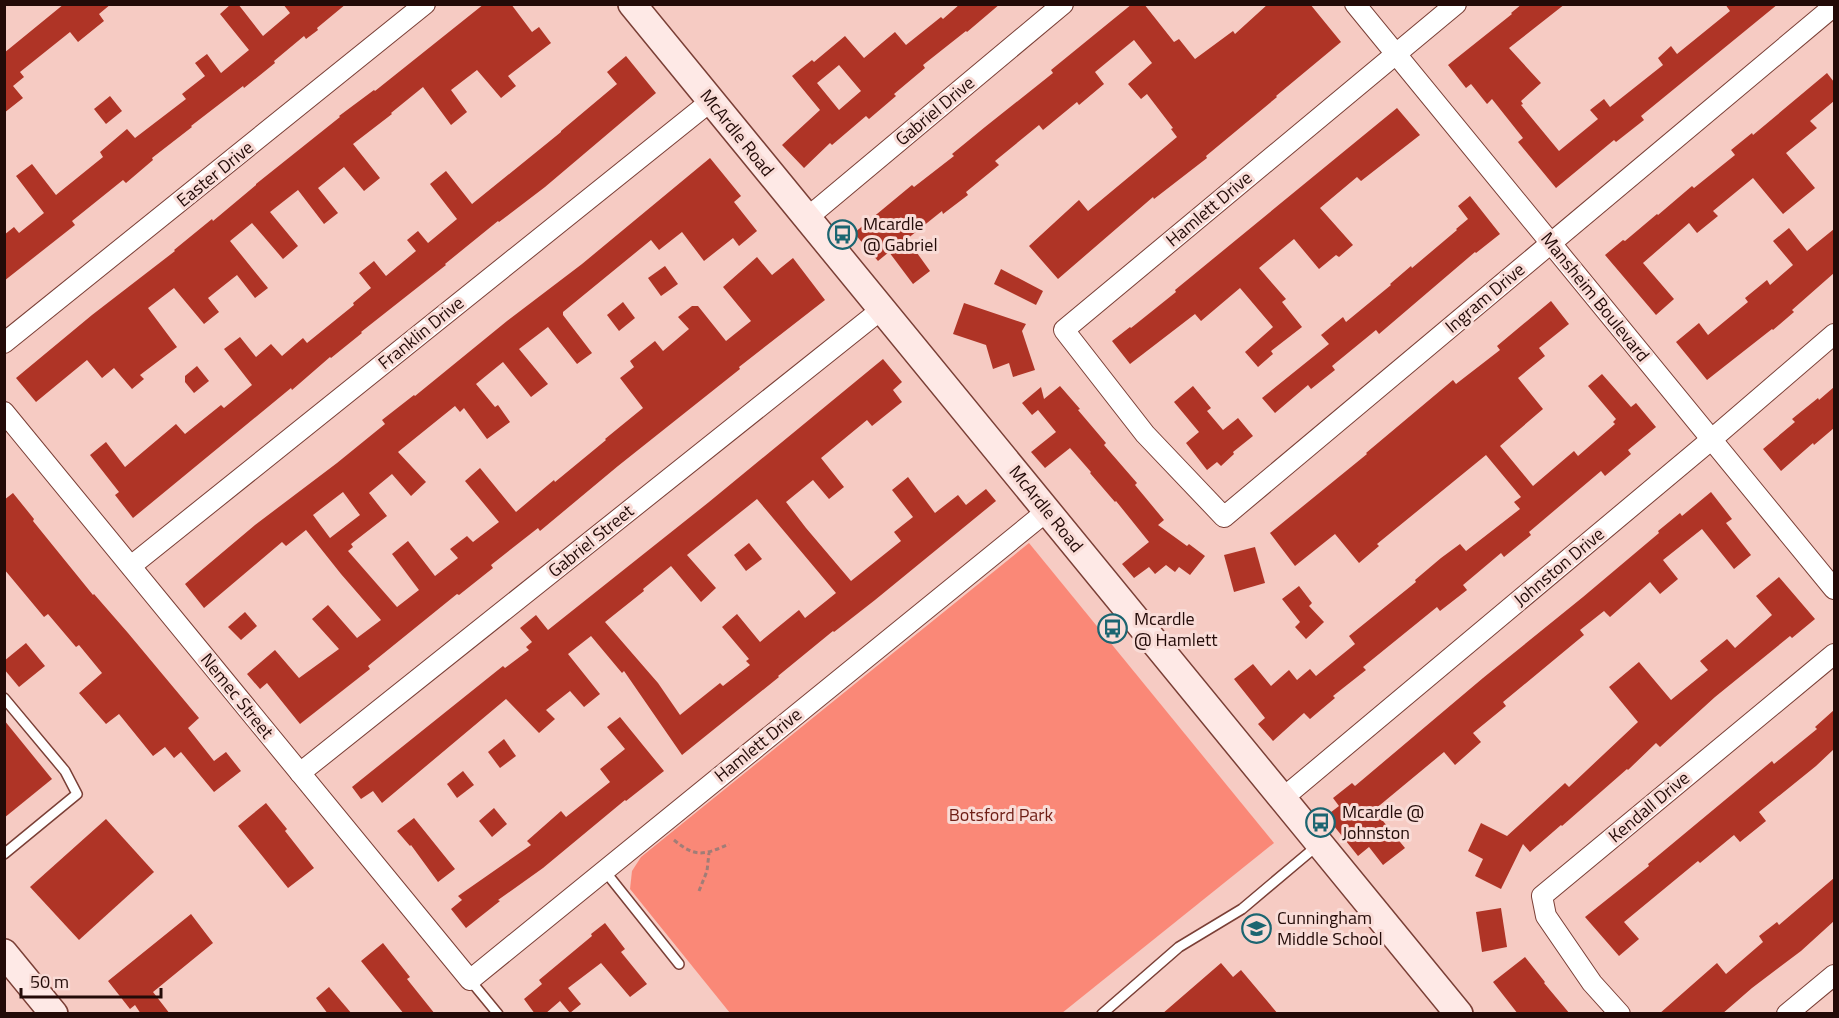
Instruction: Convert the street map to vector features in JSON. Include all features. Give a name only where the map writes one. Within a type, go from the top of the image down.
[{"type":"main road","name":"McArdle Road","points":[[632,4],[1459,1014]]},
{"type":"main road","points":[[4,953],[54,1014]]},
{"type":"street","name":"Easter Drive","points":[[4,343],[425,4]]},
{"type":"street","name":"Gabriel Drive","points":[[807,218],[1063,4]]},
{"type":"street","name":"Mansheim Boulevard","points":[[1355,4],[1834,589]]},
{"type":"street","name":"Hamlett Drive","points":[[1145,434],[1064,330],[1456,4]]},
{"type":"street","name":"Ingram Drive","points":[[1145,434],[1224,517],[1834,6]]},
{"type":"street","name":"Franklin Drive","points":[[131,566],[711,101]]},
{"type":"street","name":"Gabriel Street","points":[[300,773],[882,309]]},
{"type":"street","name":"Johnston Drive","points":[[1282,798],[1712,439],[1834,334]]},
{"type":"street","name":"Nemec Street","points":[[4,412],[470,980]]},
{"type":"street","name":"Hamlett Drive","points":[[470,980],[1047,511]]},
{"type":"street","name":"Kendall Drive","points":[[1620,1014],[1592,983],[1545,916],[1542,896],[1834,654]]},
{"type":"street","points":[[1787,1014],[1834,975]]},
{"type":"lane","points":[[4,698],[65,771],[76,794],[4,854]]},
{"type":"lane","points":[[1102,1014],[1179,947],[1242,909],[1320,843]]},
{"type":"lane","points":[[604,870],[679,964]]},
{"type":"lane","points":[[470,980],[498,1014]]},
{"type":"path","points":[[660,825],[682,847],[694,852],[709,854],[729,844]]},
{"type":"path","points":[[699,891],[707,871],[709,854]]},
{"type":"green space","name":"Botsford Park","points":[[1029,543],[1274,843],[1062,1013],[730,1013],[630,889],[632,871],[641,857]]},
{"type":"building","points":[[64,4],[111,4],[99,14],[104,21],[78,42],[70,32],[20,72],[24,77],[13,86],[23,98],[4,113],[4,53]]},
{"type":"building","points":[[231,4],[238,4],[263,36],[290,13],[283,4],[346,4],[317,28],[318,30],[306,39],[304,36],[244,88],[243,86],[191,126],[126,183],[123,180],[72,221],[75,225],[4,281],[4,235],[14,227],[19,233],[44,213],[16,176],[32,164],[56,195],[103,157],[100,152],[127,129],[135,138],[186,99],[182,94],[205,76],[195,63],[207,54],[221,73],[249,50],[220,14]]},
{"type":"building","points":[[484,4],[511,4],[532,32],[539,27],[551,43],[508,76],[516,86],[501,98],[477,70],[451,90],[467,112],[451,125],[423,87],[353,144],[380,178],[364,191],[344,167],[318,188],[338,213],[324,224],[298,190],[270,212],[298,246],[283,259],[252,223],[230,241],[268,288],[255,298],[237,275],[208,298],[219,312],[204,324],[174,288],[148,308],[177,347],[140,375],[144,379],[132,389],[114,368],[102,378],[87,360],[36,402],[16,378],[212,219],[213,221],[339,116],[375,91]]},
{"type":"building","points":[[960,4],[1000,4],[923,65],[925,68],[869,119],[866,116],[832,145],[830,143],[804,168],[782,145],[820,110],[792,76],[812,60],[814,62],[845,36],[864,58],[895,32],[906,45],[941,17],[943,19]],"holes":[[[839,65],[861,91],[839,110],[817,83]]]},
{"type":"building","points":[[1132,4],[1144,4],[1174,42],[1179,39],[1195,59],[1233,31],[1235,34],[1268,4],[1310,4],[1341,42],[1206,156],[1207,158],[1154,199],[1153,197],[1058,279],[1029,246],[1079,200],[1088,211],[1177,137],[1171,129],[1173,128],[1147,94],[1141,99],[1128,84],[1152,63],[1134,40],[1095,72],[1104,84],[1079,105],[1077,102],[1043,130],[1039,125],[995,161],[999,165],[966,192],[968,195],[943,214],[942,211],[907,239],[930,271],[913,284],[889,252],[878,261],[854,233],[912,185],[914,187],[954,156],[952,154],[1053,73],[1051,70]]},
{"type":"building","points":[[1522,4],[1565,4],[1509,48],[1541,83],[1521,101],[1523,104],[1521,105],[1559,151],[1598,119],[1590,110],[1604,99],[1610,107],[1663,65],[1658,58],[1671,46],[1677,54],[1730,11],[1725,4],[1778,4],[1641,116],[1644,120],[1616,142],[1614,140],[1556,188],[1518,142],[1523,138],[1492,99],[1487,104],[1471,84],[1466,88],[1448,65]]},
{"type":"building","points":[[626,56],[656,93],[545,187],[498,221],[133,518],[115,495],[119,492],[90,455],[106,442],[125,467],[176,424],[185,434],[221,405],[224,408],[252,385],[224,349],[240,337],[256,357],[271,344],[282,356],[303,338],[307,343],[354,305],[353,303],[371,288],[359,273],[374,261],[386,276],[416,251],[407,240],[418,231],[428,243],[457,219],[430,184],[446,171],[472,204],[617,84],[607,72]]},
{"type":"building","points":[[1827,73],[1834,82],[1834,101],[1810,121],[1817,128],[1786,153],[1815,188],[1783,214],[1753,178],[1713,211],[1718,216],[1697,233],[1689,223],[1643,263],[1674,299],[1656,315],[1605,255],[1735,155],[1731,150],[1752,133],[1753,135]]},
{"type":"building","points":[[110,96],[122,111],[106,124],[94,109]]},
{"type":"building","points":[[1397,108],[1420,135],[1361,181],[1357,177],[1320,208],[1353,245],[1319,269],[1294,239],[1259,268],[1286,299],[1282,302],[1302,327],[1271,351],[1273,354],[1258,367],[1245,352],[1273,327],[1240,288],[1201,321],[1195,314],[1130,364],[1112,341],[1176,292],[1175,290]]},
{"type":"building","points":[[710,158],[741,196],[734,202],[757,231],[739,246],[733,238],[704,261],[682,232],[659,250],[651,240],[563,312],[592,353],[577,364],[548,327],[519,349],[548,384],[531,397],[503,362],[476,384],[495,407],[498,405],[510,422],[487,439],[464,408],[460,412],[455,406],[398,452],[426,482],[411,496],[392,474],[369,493],[387,516],[351,544],[353,547],[348,551],[397,607],[419,590],[392,554],[408,541],[435,576],[458,558],[450,549],[467,536],[473,542],[499,522],[465,481],[480,468],[516,512],[643,408],[620,378],[634,367],[630,361],[655,341],[663,351],[689,329],[678,317],[692,306],[698,306],[726,341],[751,321],[723,287],[757,257],[772,275],[793,258],[825,300],[739,367],[740,369],[540,531],[538,528],[491,565],[493,568],[459,595],[457,594],[368,666],[370,669],[300,724],[267,683],[260,689],[247,674],[275,650],[299,678],[339,649],[312,619],[328,605],[357,638],[381,620],[306,530],[286,546],[282,542],[204,608],[185,584],[255,525],[385,424],[382,420],[582,264]],"holes":[[[343,492],[360,515],[330,538],[313,515]]]},
{"type":"building","points":[[1470,196],[1500,234],[1475,252],[1379,334],[1376,330],[1332,366],[1335,370],[1311,389],[1308,385],[1275,413],[1262,398],[1329,344],[1321,335],[1343,317],[1346,322],[1457,230],[1468,219],[1458,206]]},
{"type":"building","points":[[1789,228],[1807,251],[1834,229],[1834,273],[1773,330],[1707,380],[1676,342],[1699,323],[1708,335],[1748,302],[1745,298],[1767,280],[1770,285],[1793,265],[1773,241]]},
{"type":"building","points":[[665,266],[678,284],[661,296],[648,278]]},
{"type":"building","points":[[1001,269],[1043,291],[1036,305],[994,284]]},
{"type":"building","points":[[1551,301],[1569,324],[1539,348],[1545,356],[1518,378],[1543,409],[1500,446],[1533,486],[1574,451],[1578,456],[1615,424],[1613,422],[1616,419],[1588,386],[1602,374],[1631,407],[1636,403],[1656,427],[1628,450],[1631,454],[1605,476],[1601,471],[1529,532],[1531,535],[1504,557],[1501,553],[1463,585],[1467,590],[1440,611],[1437,607],[1363,667],[1366,670],[1333,696],[1335,698],[1310,719],[1304,713],[1273,741],[1258,724],[1265,718],[1234,679],[1253,664],[1271,686],[1289,670],[1297,680],[1310,669],[1316,676],[1355,644],[1349,636],[1416,582],[1415,580],[1441,558],[1460,544],[1466,551],[1520,509],[1514,502],[1521,497],[1486,455],[1377,544],[1379,546],[1359,563],[1335,534],[1295,566],[1270,533],[1453,380],[1456,384],[1500,350],[1497,346]]},
{"type":"building","points":[[623,302],[635,318],[619,331],[607,315]]},
{"type":"building","points":[[964,303],[1026,324],[1022,331],[1035,370],[1013,377],[1009,363],[993,369],[986,345],[953,334]]},
{"type":"building","points":[[883,359],[902,382],[893,390],[902,402],[872,426],[867,420],[821,458],[844,487],[829,499],[813,480],[786,502],[806,528],[851,581],[901,541],[894,532],[913,517],[892,490],[908,477],[935,513],[958,495],[966,505],[986,489],[996,501],[682,755],[624,671],[622,673],[591,636],[568,654],[600,694],[584,707],[570,691],[546,710],[555,719],[539,733],[506,699],[382,803],[373,791],[361,799],[352,787],[503,666],[505,668],[529,650],[526,647],[532,642],[520,628],[536,615],[548,630]],"holes":[[[757,499],[836,593],[805,618],[799,610],[760,642],[737,614],[722,627],[749,659],[746,661],[750,665],[723,686],[720,683],[680,715],[658,683],[605,622],[671,566],[701,602],[716,588],[687,555]]]},
{"type":"building","points":[[197,366],[209,381],[194,393],[185,382],[185,376]]},
{"type":"building","points":[[1060,386],[1164,520],[1158,525],[1205,556],[1190,575],[1179,567],[1175,572],[1166,565],[1155,574],[1149,567],[1134,578],[1122,564],[1149,542],[1116,501],[1070,448],[1045,468],[1031,452],[1056,432],[1038,410],[1032,415],[1022,403],[1041,387],[1044,399]]},
{"type":"building","points":[[1193,386],[1211,408],[1207,411],[1223,430],[1238,418],[1253,436],[1233,452],[1234,454],[1221,466],[1217,462],[1207,470],[1186,443],[1199,432],[1174,402]]},
{"type":"building","points":[[1834,387],[1834,428],[1781,471],[1763,449],[1795,422],[1792,419]]},
{"type":"building","points":[[1711,492],[1732,519],[1726,523],[1751,555],[1734,569],[1702,529],[1663,560],[1678,579],[1660,594],[1650,582],[1610,617],[1604,611],[1580,630],[1584,635],[1503,702],[1506,706],[1473,733],[1481,742],[1455,765],[1444,752],[1374,810],[1405,848],[1383,865],[1369,847],[1358,856],[1326,816],[1339,806],[1333,798],[1352,783],[1355,786],[1583,597],[1659,533],[1658,531],[1680,513],[1682,516]]},
{"type":"building","points":[[13,493],[93,595],[199,718],[188,728],[214,761],[226,752],[241,771],[214,792],[181,752],[174,758],[165,747],[153,756],[119,714],[106,724],[79,693],[102,673],[79,645],[76,647],[48,614],[44,617],[4,569],[4,500]]},
{"type":"building","points":[[749,543],[762,559],[746,571],[734,555]]},
{"type":"building","points":[[1255,547],[1265,583],[1234,592],[1224,555]]},
{"type":"building","points":[[1779,577],[1815,619],[1792,638],[1790,636],[1715,697],[1660,747],[1656,743],[1628,770],[1530,852],[1523,844],[1501,889],[1475,876],[1483,859],[1468,851],[1481,823],[1507,836],[1565,783],[1569,787],[1638,722],[1609,687],[1639,662],[1671,700],[1708,670],[1700,661],[1727,639],[1735,648],[1772,615],[1756,596]]},
{"type":"building","points":[[1299,586],[1312,603],[1309,606],[1324,622],[1306,639],[1295,627],[1300,622],[1282,599]]},
{"type":"building","points":[[245,612],[257,626],[241,640],[228,627]]},
{"type":"building","points":[[26,643],[45,666],[19,687],[4,669],[4,661]]},
{"type":"building","points":[[1834,710],[1834,749],[1759,812],[1766,821],[1740,842],[1734,835],[1700,863],[1698,861],[1624,922],[1639,939],[1619,956],[1585,917],[1649,866],[1648,864],[1772,761],[1774,764],[1817,729],[1815,727]]},
{"type":"building","points":[[620,717],[664,771],[543,868],[498,900],[500,901],[466,928],[451,909],[462,900],[458,896],[531,845],[527,841],[561,811],[566,817],[610,782],[600,769],[625,749],[607,727]]},
{"type":"building","points":[[4,720],[52,779],[4,818]]},
{"type":"building","points":[[504,739],[516,756],[500,768],[488,752]]},
{"type":"building","points":[[463,771],[474,785],[457,798],[447,784]]},
{"type":"building","points":[[266,803],[314,868],[288,888],[238,826]]},
{"type":"building","points":[[494,808],[507,824],[492,837],[479,821]]},
{"type":"building","points":[[414,818],[455,869],[438,882],[411,845],[397,831]]},
{"type":"building","points":[[106,819],[154,872],[79,940],[30,887]]},
{"type":"building","points":[[1834,878],[1834,921],[1801,951],[1722,1014],[1659,1014],[1717,963],[1726,974],[1763,942],[1759,936],[1777,922],[1779,925]]},
{"type":"building","points":[[1501,908],[1507,947],[1482,952],[1476,912]]},
{"type":"building","points":[[191,914],[213,943],[153,992],[170,1014],[141,1014],[135,1005],[130,1009],[108,981]]},
{"type":"building","points":[[605,923],[625,949],[621,952],[647,984],[630,997],[601,963],[568,988],[581,1004],[570,1013],[560,1001],[545,1014],[535,1014],[524,999],[542,984],[539,980]]},
{"type":"building","points":[[383,943],[410,977],[407,979],[435,1014],[404,1014],[361,961]]},
{"type":"building","points":[[1525,957],[1570,1014],[1518,1014],[1493,982]]},
{"type":"building","points":[[1221,963],[1233,977],[1241,970],[1278,1014],[1162,1014]]},
{"type":"building","points":[[329,987],[352,1014],[328,1014],[316,998]]},
{"type":"place","name":"Mcardle @ Gabriel","points":[[842,234]]},
{"type":"place","name":"Mcardle @ Hamlett","points":[[1113,629]]},
{"type":"place","name":"Mcardle @ Johnston","points":[[1321,822]]},
{"type":"place","name":"Cunningham Middle School","points":[[1256,928]]}]
